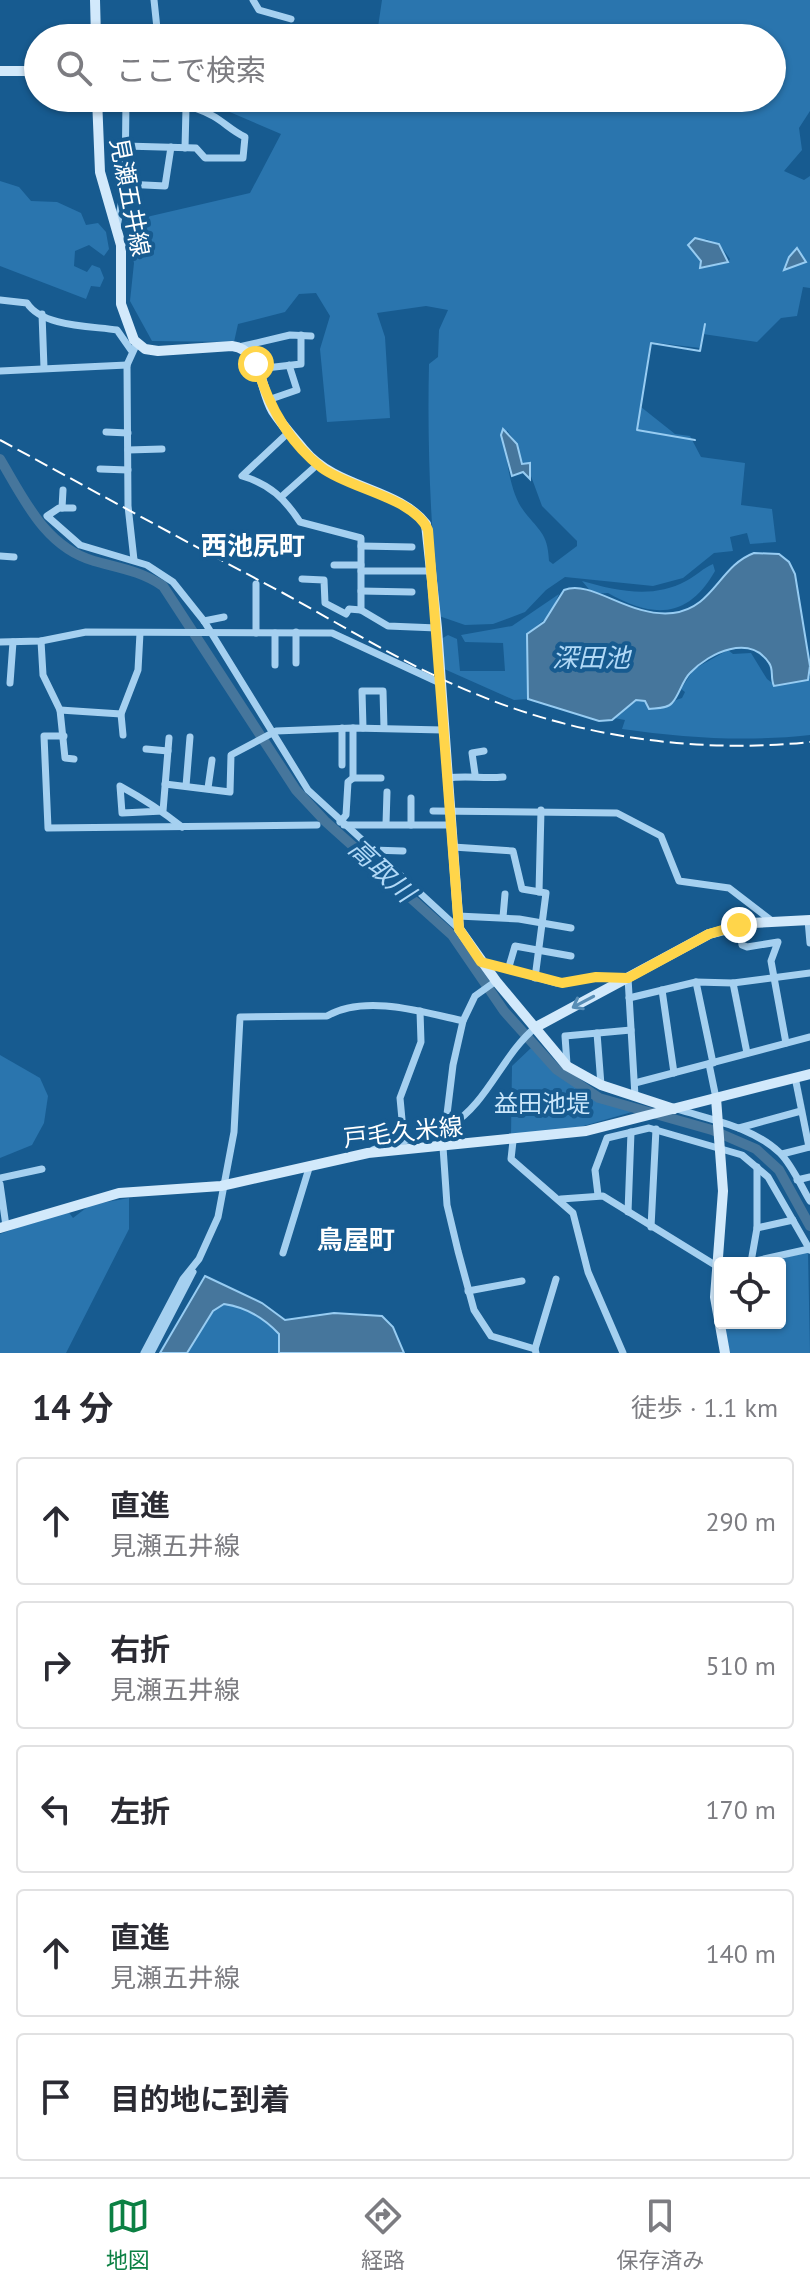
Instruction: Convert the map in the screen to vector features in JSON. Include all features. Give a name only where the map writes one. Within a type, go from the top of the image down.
[{"type":"main road","points":[[95,0],[96,24]]},
{"type":"main road","points":[[0,71],[24,71]]},
{"type":"main road","name":"見瀬五井線","points":[[98,112],[100,172],[124,265],[121,304],[134,347]]},
{"type":"main road","points":[[134,347],[158,351],[239,347],[252,357],[268,400],[289,432],[318,464],[421,518],[428,530],[432,571],[459,929],[495,982],[567,1066],[601,1085],[672,1109]]},
{"type":"main road","points":[[534,1029],[709,934],[739,925],[809,920]]},
{"type":"main road","name":"戸毛久米線","points":[[3,1227],[119,1193],[221,1186],[368,1153],[513,1141],[586,1131],[810,1074]]},
{"type":"main road","points":[[716,1098],[723,1219],[718,1257]]},
{"type":"main road","points":[[720,1329],[725,1353]]},
{"type":"street","points":[[154,0],[157,24]]},
{"type":"street","points":[[253,0],[259,10],[291,19]]},
{"type":"street","points":[[117,230],[125,184],[126,112]]},
{"type":"street","points":[[185,148],[186,112]]},
{"type":"street","points":[[125,146],[196,148],[205,158],[243,158],[245,137],[225,127],[214,116],[200,112]]},
{"type":"street","points":[[125,184],[165,186],[171,147]]},
{"type":"street","points":[[0,300],[27,303],[31,309],[68,323],[121,332],[134,347],[127,365],[128,470],[134,560]]},
{"type":"street","points":[[42,314],[44,368]]},
{"type":"street","points":[[257,369],[301,364],[301,335]]},
{"type":"street","points":[[239,347],[301,335],[311,336]]},
{"type":"street","points":[[0,371],[127,365]]},
{"type":"street","points":[[268,400],[297,390],[289,365]]},
{"type":"street","points":[[106,432],[128,433]]},
{"type":"street","points":[[289,432],[242,476],[261,483],[281,497],[300,522],[361,538],[361,610]]},
{"type":"street","points":[[128,450],[162,449]]},
{"type":"street","points":[[281,497],[318,464]]},
{"type":"street","points":[[100,469],[128,470]]},
{"type":"street","points":[[62,508],[63,490]]},
{"type":"street","points":[[73,508],[62,508],[47,516],[69,537],[92,551],[134,560],[173,582],[204,621],[208,633],[269,733],[308,790],[459,929]]},
{"type":"street","points":[[361,546],[412,547]]},
{"type":"street","points":[[0,556],[14,557]]},
{"type":"street","points":[[334,565],[432,571]]},
{"type":"street","points":[[302,579],[324,580],[325,603],[346,614],[349,609],[361,610],[388,626],[437,628]]},
{"type":"street","points":[[256,584],[256,633]]},
{"type":"street","points":[[361,591],[412,592]]},
{"type":"street","points":[[204,621],[224,617]]},
{"type":"street","points":[[0,642],[41,641],[79,632],[338,634],[440,683]]},
{"type":"street","points":[[296,632],[296,663]]},
{"type":"street","points":[[123,735],[121,714],[138,670],[140,633]]},
{"type":"street","points":[[275,633],[275,665]]},
{"type":"street","points":[[41,641],[43,675],[60,710],[65,758],[74,759]]},
{"type":"street","points":[[10,683],[13,642]]},
{"type":"street","points":[[363,728],[362,691],[383,691],[384,728]]},
{"type":"street","points":[[60,710],[121,714]]},
{"type":"street","points":[[342,728],[342,765]]},
{"type":"street","points":[[165,784],[230,792],[231,755],[269,733],[342,728],[443,730]]},
{"type":"street","points":[[353,728],[353,778]]},
{"type":"street","points":[[64,736],[44,736],[48,828],[317,825]]},
{"type":"street","points":[[186,786],[190,737]]},
{"type":"street","points":[[163,811],[169,738]]},
{"type":"street","points":[[146,749],[168,751]]},
{"type":"street","points":[[475,774],[472,753],[484,751]]},
{"type":"street","points":[[208,788],[212,760]]},
{"type":"street","points":[[447,778],[475,774],[483,779],[503,777]]},
{"type":"street","points":[[342,823],[346,815],[348,782],[353,778],[381,778]]},
{"type":"street","points":[[163,811],[122,813],[120,786],[163,811],[182,827]]},
{"type":"street","points":[[386,824],[387,792]]},
{"type":"street","points":[[411,798],[411,825]]},
{"type":"street","points":[[539,892],[541,810]]},
{"type":"street","points":[[433,811],[541,810],[623,816],[661,836],[679,881],[729,888],[772,921]]},
{"type":"street","points":[[342,823],[451,825]]},
{"type":"street","points":[[453,847],[513,851],[522,889],[546,893],[536,950],[535,978]]},
{"type":"street","points":[[372,850],[403,851]]},
{"type":"street","points":[[503,917],[505,894]]},
{"type":"street","points":[[458,916],[503,917],[571,928]]},
{"type":"street","points":[[809,920],[810,943]]},
{"type":"street","points":[[739,925],[742,945],[747,947],[778,942],[771,961],[786,1043]]},
{"type":"street","points":[[508,970],[515,946],[571,956]]},
{"type":"street","points":[[481,962],[562,983],[596,977],[628,978],[635,1096]]},
{"type":"street","points":[[629,998],[696,982],[773,980],[810,973]]},
{"type":"street","points":[[495,982],[475,996],[463,1021],[443,1147],[447,1205],[474,1310],[491,1336],[536,1351],[556,1279]]},
{"type":"street","points":[[696,982],[716,1098]]},
{"type":"street","points":[[733,983],[747,1053]]},
{"type":"street","points":[[662,990],[674,1073]]},
{"type":"street","points":[[151,1353],[218,1217],[221,1186],[234,1132],[240,1017],[327,1016],[336,1011],[391,1005],[463,1021]]},
{"type":"street","points":[[404,1141],[400,1098],[421,1042],[420,1011]]},
{"type":"street","points":[[368,1153],[445,1129],[471,1109],[517,1045],[534,1029]]},
{"type":"street","points":[[567,1066],[565,1036],[631,1030]]},
{"type":"street","points":[[597,1033],[601,1085]]},
{"type":"street","points":[[635,1083],[810,1037]]},
{"type":"street","points":[[782,1154],[809,1147],[795,1077]]},
{"type":"street","points":[[672,1109],[739,1128],[782,1154],[810,1201]]},
{"type":"street","points":[[739,1128],[801,1111]]},
{"type":"street","points":[[651,1227],[656,1129]]},
{"type":"street","points":[[598,1195],[595,1170],[607,1138],[656,1129],[720,1144],[757,1167],[810,1250],[774,1257]]},
{"type":"street","points":[[628,1212],[631,1132]]},
{"type":"street","points":[[513,1141],[511,1159],[561,1199],[573,1213],[588,1272],[620,1352]]},
{"type":"street","points":[[283,1253],[310,1165]]},
{"type":"street","points":[[750,1257],[757,1228],[757,1167]]},
{"type":"street","points":[[0,1178],[42,1169]]},
{"type":"street","points":[[797,1180],[810,1177]]},
{"type":"street","points":[[0,1184],[3,1227]]},
{"type":"street","points":[[561,1199],[598,1195],[714,1266]]},
{"type":"street","points":[[757,1228],[793,1220]]},
{"type":"street","points":[[144,1353],[183,1279],[199,1259]]},
{"type":"street","points":[[468,1291],[522,1281]]},
{"type":"green space","points":[[382,0],[810,0],[810,111],[799,128],[802,150],[784,171],[804,180],[810,176],[810,288],[803,287],[797,316],[781,318],[757,342],[703,334],[700,348],[650,342],[641,407],[675,434],[690,436],[701,457],[745,463],[741,505],[772,509],[776,542],[750,544],[747,533],[730,537],[733,551],[714,553],[683,578],[653,586],[565,577],[546,590],[525,612],[493,624],[465,625],[439,616],[432,521],[429,364],[438,357],[439,330],[448,310],[426,306],[377,313],[385,337],[390,418],[327,422],[320,349],[330,316],[316,293],[299,294],[285,312],[238,324],[234,342],[152,341],[130,301],[134,263],[125,222],[250,193],[281,134],[230,112],[786,112],[786,24],[378,24]],"holes":[[[706,239],[719,244],[730,259],[727,263],[700,267],[701,261],[689,247]],[[507,430],[517,444],[517,455],[528,468],[542,506],[577,541],[577,546],[553,564],[549,561],[541,531],[521,507],[514,490],[507,458]]]},
{"type":"green space","points":[[0,181],[19,187],[31,201],[57,202],[81,213],[86,225],[98,223],[106,232],[109,249],[104,256],[89,245],[75,251],[74,266],[87,272],[92,265],[100,268],[104,278],[100,287],[91,286],[86,299],[0,266]]},
{"type":"green space","points":[[713,564],[715,571],[692,599],[667,610],[638,607],[608,593],[593,594],[582,581],[608,588],[648,592],[673,587]]},
{"type":"green space","points":[[559,594],[550,615],[527,634],[528,699],[514,700],[442,668],[441,639],[448,635],[457,639],[460,671],[505,671],[503,643],[465,642],[461,635],[512,626]]},
{"type":"green space","points":[[728,650],[733,654],[751,653],[767,679],[776,686],[810,677],[810,735],[739,739],[669,735],[622,729],[625,720],[614,718],[636,700],[645,701],[649,709],[682,698],[685,692],[681,689],[694,669]]},
{"type":"green space","name":"益田池堤","points":[[531,1048],[584,1094],[632,1112],[559,1133],[511,1136],[512,1066]]},
{"type":"green space","points":[[0,1055],[40,1078],[48,1096],[44,1123],[32,1145],[0,1158]]},
{"type":"green space","points":[[129,1198],[129,1229],[66,1353],[0,1353],[0,1234],[67,1210],[73,1218],[90,1205]]},
{"type":"green space","points":[[808,1252],[810,1353],[730,1353],[724,1329],[786,1329],[786,1258]]},
{"type":"green space","points":[[223,1304],[246,1311],[273,1328],[279,1334],[279,1353],[187,1353],[213,1311]]},
{"type":"water","points":[[695,238],[719,244],[728,262],[700,268],[701,261],[688,245]]},
{"type":"water","points":[[797,248],[806,262],[784,270],[789,257]]},
{"type":"water","points":[[503,429],[517,444],[522,464],[530,463],[530,479],[523,472],[512,476],[501,435]]},
{"type":"water","name":"深田池","points":[[754,553],[779,554],[789,562],[795,574],[810,666],[808,680],[774,686],[769,663],[761,654],[741,648],[719,653],[698,665],[687,676],[670,705],[649,709],[645,701],[636,700],[612,720],[599,721],[528,699],[527,634],[544,622],[564,590],[587,590],[641,610],[673,613],[687,610],[698,603],[732,567]]},
{"type":"water","points":[[205,1276],[262,1303],[285,1320],[334,1313],[382,1316],[393,1327],[404,1353],[279,1353],[279,1334],[273,1328],[247,1311],[224,1304],[213,1311],[187,1353],[160,1353]]},
{"type":"waterway","points":[[695,440],[637,430],[651,343],[700,351],[705,324]]},
{"type":"waterway","name":"高取川","points":[[0,459],[27,505],[62,545],[94,561],[138,573],[163,586],[296,790],[325,821],[452,935],[504,1011],[556,1069],[599,1098],[712,1130],[756,1149],[779,1170],[810,1226]]},
{"type":"railway","points":[[0,440],[399,658],[511,708],[595,731],[681,743],[724,746],[810,742]]},
{"type":"district","name":"西池尻町","points":[[253,545]]},
{"type":"district","name":"鳥屋町","points":[[356,1239]]},
{"type":"route","points":[[256,364],[271,409],[314,461],[345,481],[410,509],[426,524],[430,538],[459,929],[481,962],[556,983],[596,977],[628,978],[709,934],[739,925]]}]
